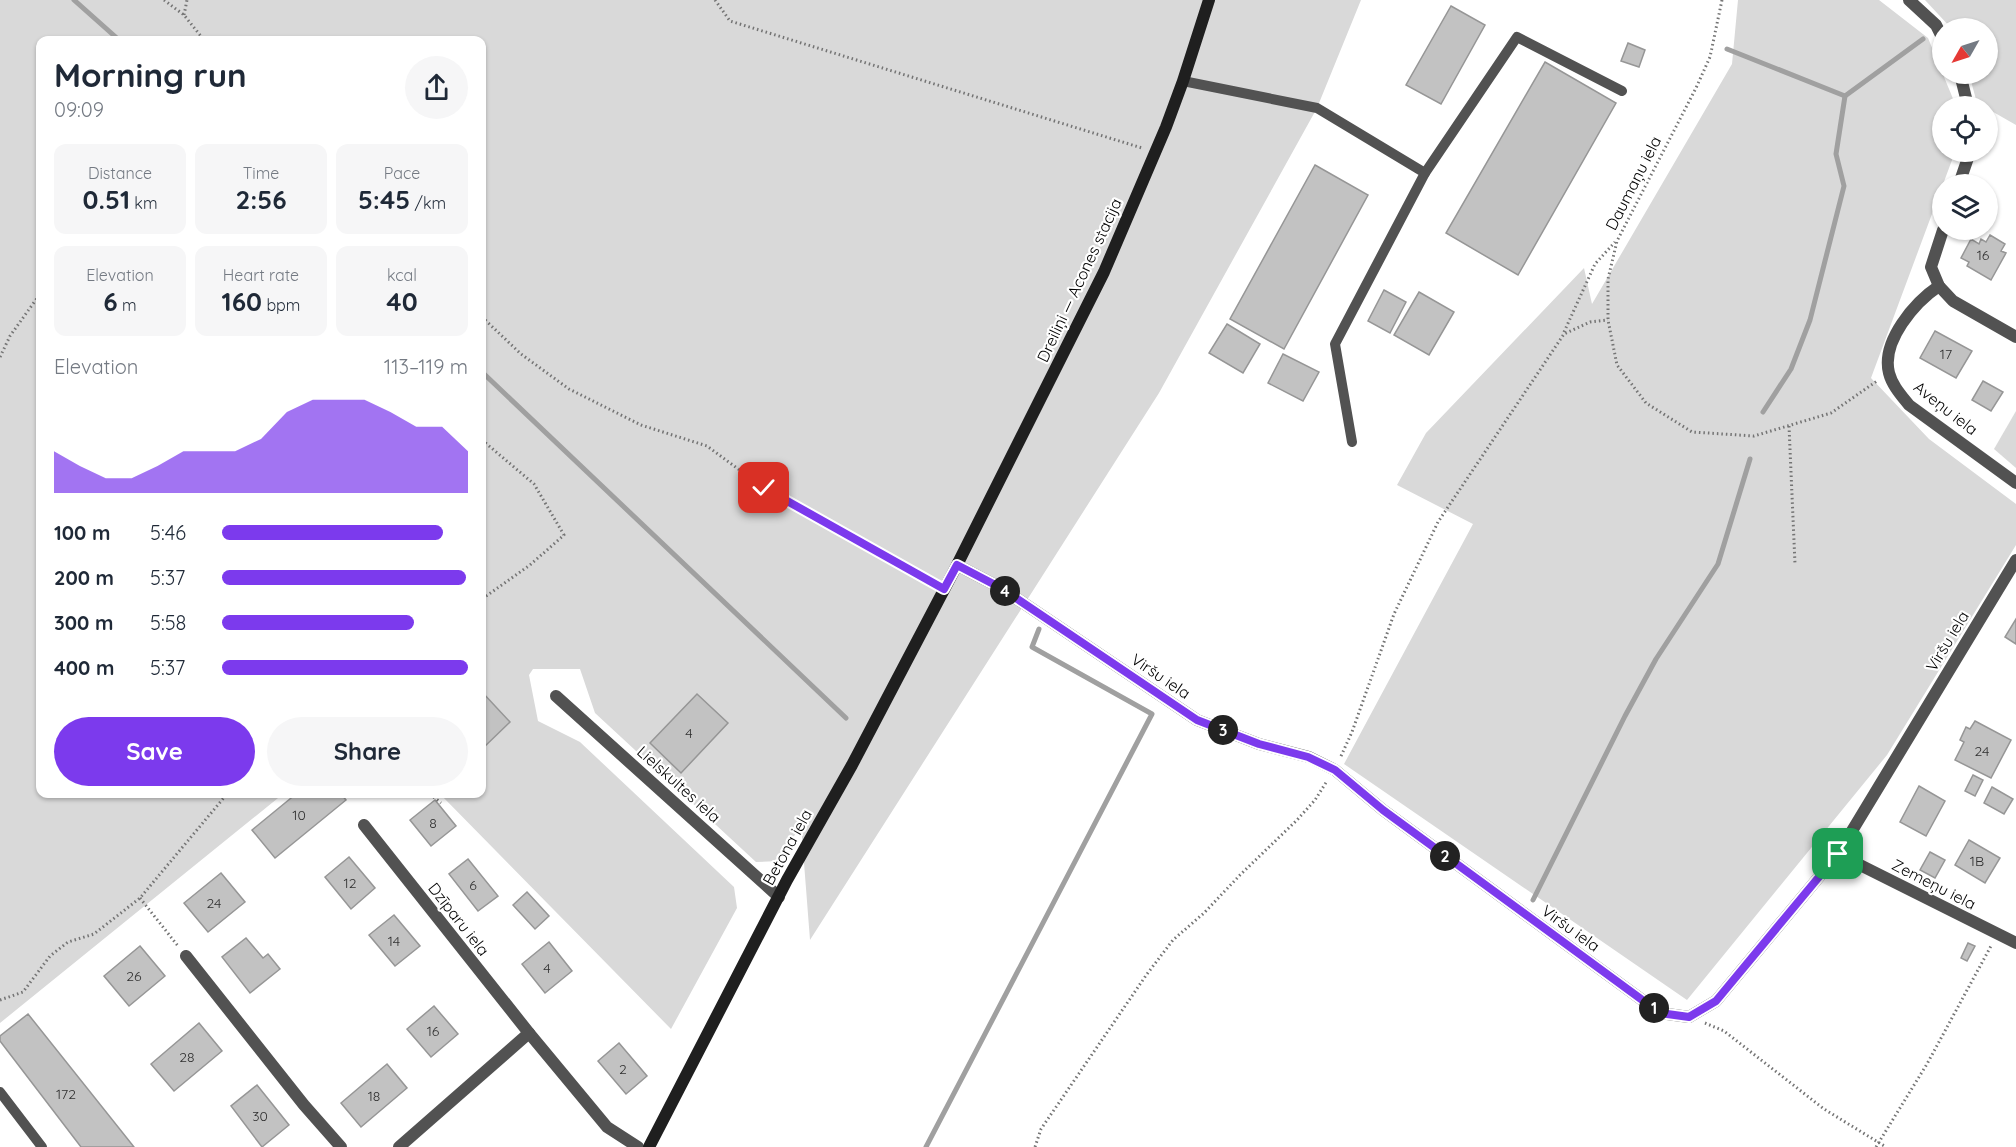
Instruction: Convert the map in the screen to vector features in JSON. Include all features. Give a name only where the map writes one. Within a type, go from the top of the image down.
[{"type":"main road","name":"Dreiliņi — Acones stacija","points":[[957,565],[1104,272],[1183,81],[1209,0]]},
{"type":"main road","name":"Betona iela","points":[[649,1147],[779,897],[852,765],[957,565]]},
{"type":"street","points":[[1909,0],[1932,21]]},
{"type":"street","points":[[1940,240],[1931,267],[1939,286],[1953,301],[2016,337]]},
{"type":"street","points":[[1888,373],[1888,357],[1894,339],[1906,318],[1925,296],[1939,286]]},
{"type":"street","name":"Aveņu iela","points":[[1888,373],[1895,388],[1909,405],[2016,483]]},
{"type":"street","name":"Viršu iela","points":[[957,565],[1001,588],[1197,720],[1259,744],[1308,757],[1335,770],[1383,810],[1660,1013],[1689,1017],[1716,1001],[1838,854],[2016,560]]},
{"type":"street","name":"Lielskultes iela","points":[[556,696],[779,897]]},
{"type":"street","name":"Dzīparu iela","points":[[364,825],[529,1033],[608,1127],[638,1147]]},
{"type":"street","name":"Zemeņu iela","points":[[1838,854],[2016,943]]},
{"type":"street","points":[[186,956],[304,1105],[341,1147]]},
{"type":"street","points":[[399,1147],[529,1033]]},
{"type":"lane","points":[[1352,442],[1335,344],[1425,173],[1517,37],[1622,91]]},
{"type":"lane","points":[[1183,81],[1317,108],[1425,173]]},
{"type":"lane","points":[[0,1092],[42,1147]]},
{"type":"path","points":[[164,0],[184,15],[201,36]]},
{"type":"path","points":[[184,15],[187,0]]},
{"type":"path","points":[[714,0],[730,21],[1155,152]]},
{"type":"path","name":"Daumaņu iela","points":[[1722,0],[1710,57],[1617,241],[1608,279],[1608,320],[1617,365],[1646,404],[1692,432],[1754,436],[1831,413],[1888,373]]},
{"type":"path","points":[[1035,1147],[1041,1129],[1173,939],[1204,913],[1297,820],[1315,800],[1335,770],[1352,732],[1394,614],[1438,522],[1564,334],[1595,264],[1617,241]]},
{"type":"path","points":[[0,357],[10,336],[36,300]]},
{"type":"path","points":[[1564,334],[1590,322],[1608,320]]},
{"type":"path","points":[[486,321],[521,354],[569,389],[641,425],[707,446],[764,488],[944,589]]},
{"type":"path","points":[[1789,426],[1795,564]]},
{"type":"path","points":[[486,443],[534,484],[564,535],[530,565],[486,596]]},
{"type":"path","points":[[0,1000],[23,992],[50,956],[68,942],[94,934],[140,898],[224,798]]},
{"type":"path","points":[[435,798],[441,803]]},
{"type":"path","points":[[140,898],[186,956]]},
{"type":"path","points":[[1876,1147],[1927,1064],[1998,934]]},
{"type":"path","points":[[1689,1017],[1724,1031],[1824,1109],[1886,1147]]},
{"type":"shaded area","points":[[0,0],[1361,0],[1317,108],[1159,393],[810,940],[801,824],[780,861],[756,862],[595,713],[580,669],[533,669],[529,675],[538,721],[580,742],[734,887],[737,908],[671,1029],[444,798],[486,798],[486,36],[36,36],[36,798],[278,798],[0,1023]]},
{"type":"shaded area","points":[[1738,0],[1879,0],[1928,38],[1932,48],[1932,84],[1947,84],[1952,96],[1932,96],[1932,162],[1951,162],[1947,174],[1932,174],[1932,214],[1871,378],[1929,439],[2016,504],[2016,545],[1887,755],[1687,1000],[1344,764],[1473,524],[1397,485],[1426,433],[1584,268],[1592,304],[1732,64]]},
{"type":"shaded area","points":[[1925,0],[2016,0],[2016,125],[1998,115],[1998,96],[1975,96],[1972,84],[1998,84],[1998,18],[1942,18]]},
{"type":"shaded area","points":[[2016,411],[2016,468],[1994,449]]},
{"type":"building","points":[[1451,6],[1485,25],[1441,104],[1406,85]]},
{"type":"building","points":[[1628,43],[1645,50],[1639,67],[1621,61]]},
{"type":"building","points":[[1545,62],[1616,103],[1518,275],[1446,233]]},
{"type":"building","points":[[1315,165],[1368,195],[1284,349],[1230,319]]},
{"type":"building","points":[[1970,240],[1979,244],[1981,240],[1986,242],[1998,240],[2005,244],[2001,251],[2006,253],[1991,280],[1967,266],[1969,262],[1961,258]]},
{"type":"building","points":[[1384,290],[1406,302],[1390,333],[1368,321]]},
{"type":"building","points":[[1419,292],[1454,312],[1429,355],[1394,335]]},
{"type":"building","points":[[1227,324],[1260,344],[1243,373],[1209,353]]},
{"type":"building","points":[[1935,331],[1972,351],[1956,378],[1920,358]]},
{"type":"building","points":[[1283,354],[1319,372],[1303,401],[1268,383]]},
{"type":"building","points":[[1983,381],[2003,392],[1991,411],[1972,400]]},
{"type":"building","points":[[2016,619],[2016,644],[2005,637]]},
{"type":"building","points":[[697,694],[728,723],[681,773],[650,743]]},
{"type":"building","points":[[486,696],[510,722],[486,745]]},
{"type":"building","points":[[1975,721],[2011,740],[1991,778],[1955,760],[1964,742],[1960,740],[1966,727],[1970,729]]},
{"type":"building","points":[[1973,775],[1983,780],[1975,796],[1965,791]]},
{"type":"building","points":[[1919,786],[1945,801],[1926,836],[1900,822]]},
{"type":"building","points":[[1992,787],[2013,799],[2004,814],[1984,803]]},
{"type":"building","points":[[291,798],[344,798],[346,800],[275,858],[252,830]]},
{"type":"building","points":[[435,800],[456,826],[431,846],[410,820]]},
{"type":"building","points":[[1969,840],[2000,858],[1985,883],[1955,865]]},
{"type":"building","points":[[1930,852],[1945,860],[1935,878],[1920,870]]},
{"type":"building","points":[[349,857],[375,888],[351,909],[325,877]]},
{"type":"building","points":[[468,859],[498,896],[478,911],[449,874]]},
{"type":"building","points":[[221,873],[245,902],[208,932],[184,903]]},
{"type":"building","points":[[527,892],[549,916],[535,929],[513,905]]},
{"type":"building","points":[[394,915],[420,946],[395,966],[369,935]]},
{"type":"building","points":[[246,938],[263,958],[268,954],[280,969],[250,993],[222,957]]},
{"type":"building","points":[[549,942],[572,971],[545,993],[522,964]]},
{"type":"building","points":[[1968,943],[1975,946],[1967,961],[1961,958]]},
{"type":"building","points":[[140,946],[165,976],[129,1006],[104,976]]},
{"type":"building","points":[[434,1006],[458,1034],[431,1057],[407,1029]]},
{"type":"building","points":[[28,1014],[134,1147],[81,1147],[0,1041],[0,1036]]},
{"type":"building","points":[[199,1023],[222,1051],[174,1091],[151,1064]]},
{"type":"building","points":[[619,1043],[647,1076],[626,1094],[598,1061]]},
{"type":"building","points":[[387,1064],[407,1088],[361,1127],[341,1103]]},
{"type":"building","points":[[257,1085],[289,1125],[262,1147],[231,1106]]},
{"type":"waterway","points":[[74,0],[114,36]]},
{"type":"waterway","points":[[1727,49],[1845,96],[1923,39]]},
{"type":"waterway","points":[[1763,412],[1791,369],[1810,320],[1844,186],[1836,154],[1845,96]]},
{"type":"waterway","points":[[486,376],[846,718]]},
{"type":"waterway","points":[[1533,900],[1656,659],[1718,564],[1750,459]]},
{"type":"waterway","points":[[926,1147],[1152,714],[1032,647],[1039,629]]},
{"type":"route","points":[[764,488],[944,589],[957,565],[1001,588],[1197,720],[1259,744],[1308,757],[1335,770],[1383,810],[1660,1013],[1689,1017],[1716,1001],[1838,854]]}]
